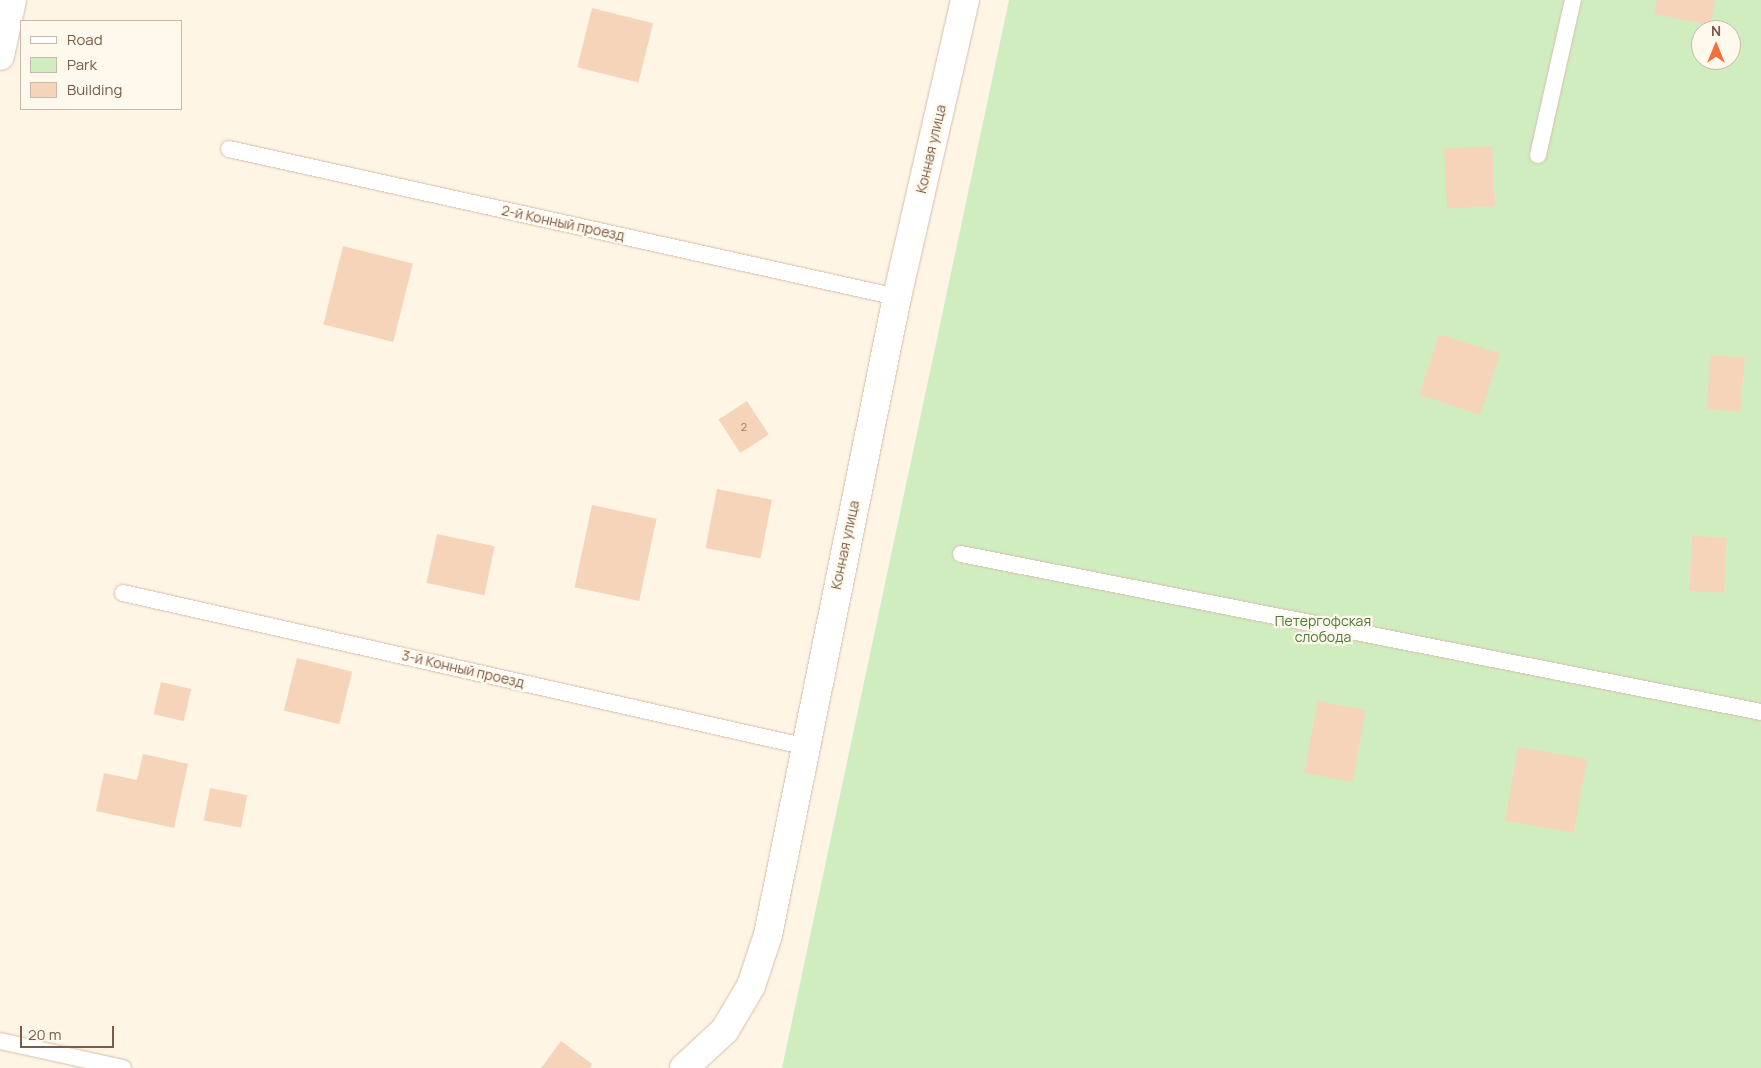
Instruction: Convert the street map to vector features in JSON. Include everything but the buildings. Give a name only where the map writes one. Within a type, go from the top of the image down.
[{"type":"street","points":[[0,56],[12,0]]},
{"type":"street","name":"Конная улица","points":[[684,1068],[725,1030],[751,986],[768,935],[803,746],[897,297],[965,0]]},
{"type":"lane","points":[[1538,155],[1573,0]]},
{"type":"lane","name":"2-й Конный проезд","points":[[228,149],[897,297]]},
{"type":"lane","points":[[962,554],[1761,712]]},
{"type":"lane","name":"3-й Конный проезд","points":[[124,593],[803,746]]},
{"type":"lane","points":[[0,1041],[123,1068]]},
{"type":"green space","name":"Петергофская слобода","points":[[1009,0],[1761,0],[1761,1068],[782,1068]]}]
